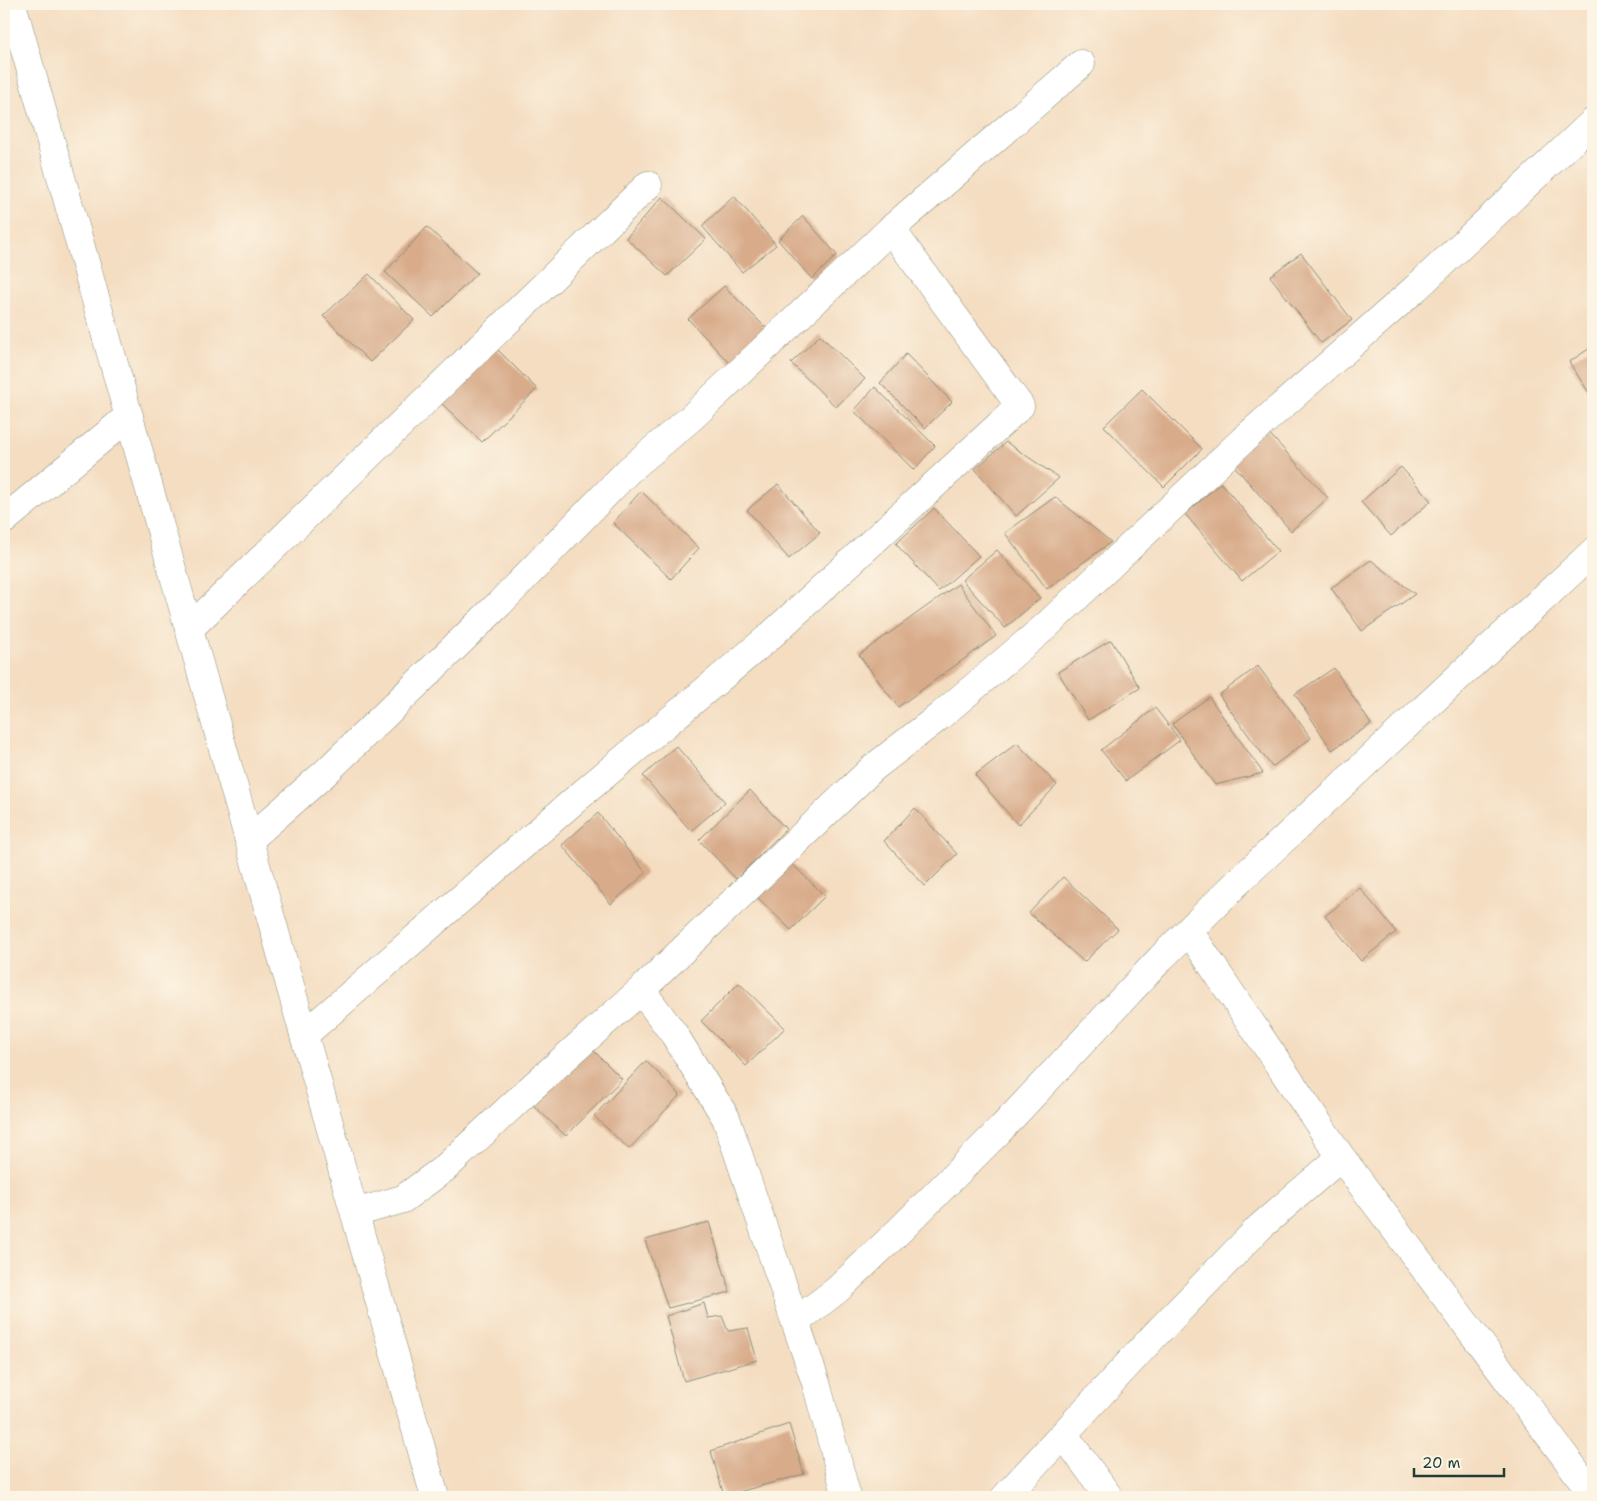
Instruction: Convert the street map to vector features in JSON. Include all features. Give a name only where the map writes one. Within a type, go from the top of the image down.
[{"type":"main road","points":[[12,4],[435,1497]]},
{"type":"main road","points":[[249,840],[325,773],[486,618],[628,470],[691,418],[892,228],[1081,64]]},
{"type":"main road","points":[[355,1213],[403,1199],[445,1168],[641,990],[873,768],[940,716],[1046,626],[1243,440],[1416,288],[1593,122]]},
{"type":"main road","points":[[189,629],[648,185]]},
{"type":"main road","points":[[304,1035],[576,799],[768,638],[1020,406],[892,228]]},
{"type":"main road","points":[[4,520],[129,416]]},
{"type":"main road","points":[[795,1322],[837,1290],[900,1230],[998,1132],[1189,930],[1302,822],[1593,552]]},
{"type":"main road","points":[[1189,930],[1341,1157],[1593,1494]]},
{"type":"main road","points":[[641,990],[674,1034],[726,1118],[816,1383],[847,1497]]},
{"type":"main road","points":[[1005,1497],[1156,1334],[1260,1226],[1341,1157]]},
{"type":"main road","points":[[1064,1435],[1109,1497]]},
{"type":"building","points":[[734,196],[776,245],[742,272],[702,226]]},
{"type":"building","points":[[662,197],[706,239],[667,276],[626,238]]},
{"type":"building","points":[[803,216],[837,255],[812,279],[778,240]]},
{"type":"building","points":[[427,227],[477,273],[433,317],[385,272]]},
{"type":"building","points":[[1301,253],[1352,320],[1321,343],[1270,276]]},
{"type":"building","points":[[369,274],[414,320],[370,362],[323,316]]},
{"type":"building","points":[[724,286],[771,333],[734,368],[688,319]]},
{"type":"building","points":[[820,335],[865,379],[836,407],[791,363]]},
{"type":"building","points":[[1593,346],[1593,399],[1569,362]]},
{"type":"building","points":[[495,347],[537,389],[482,442],[440,402]]},
{"type":"building","points":[[906,354],[952,402],[925,428],[880,383]]},
{"type":"building","points":[[875,387],[935,446],[914,470],[854,411]]},
{"type":"building","points":[[1142,389],[1202,449],[1164,487],[1104,426]]},
{"type":"building","points":[[1266,430],[1328,498],[1291,531],[1230,461]]},
{"type":"building","points":[[1006,442],[1059,478],[1016,516],[975,469]]},
{"type":"building","points":[[1401,467],[1431,501],[1391,536],[1361,502]]},
{"type":"building","points":[[1221,483],[1278,551],[1242,581],[1185,514]]},
{"type":"building","points":[[778,484],[820,533],[789,559],[747,510]]},
{"type":"building","points":[[641,491],[699,548],[671,579],[613,523]]},
{"type":"building","points":[[1055,497],[1111,542],[1047,589],[1005,533]]},
{"type":"building","points":[[934,508],[979,556],[939,591],[896,544]]},
{"type":"building","points":[[997,550],[1040,598],[1005,628],[962,580]]},
{"type":"building","points":[[1371,560],[1415,594],[1362,631],[1331,588]]},
{"type":"building","points":[[958,584],[996,636],[898,707],[859,655]]},
{"type":"building","points":[[1111,640],[1140,688],[1088,720],[1058,672]]},
{"type":"building","points":[[1258,666],[1311,738],[1272,767],[1219,695]]},
{"type":"building","points":[[1334,668],[1371,724],[1332,750],[1295,694]]},
{"type":"building","points":[[1209,697],[1263,773],[1215,785],[1172,724]]},
{"type":"building","points":[[1155,708],[1180,740],[1126,781],[1101,750]]},
{"type":"building","points":[[1017,743],[1057,785],[1018,825],[975,775]]},
{"type":"building","points":[[676,746],[725,802],[691,831],[643,776]]},
{"type":"building","points":[[750,790],[786,829],[736,879],[699,840]]},
{"type":"building","points":[[915,808],[957,854],[925,886],[884,841]]},
{"type":"building","points":[[598,813],[646,873],[611,904],[562,845]]},
{"type":"building","points":[[787,859],[825,896],[791,930],[753,893]]},
{"type":"building","points":[[1063,877],[1118,929],[1084,962],[1029,913]]},
{"type":"building","points":[[1360,888],[1396,932],[1361,961],[1325,916]]},
{"type":"building","points":[[739,983],[785,1028],[746,1066],[701,1021]]},
{"type":"building","points":[[589,1046],[622,1079],[566,1136],[533,1105]]},
{"type":"building","points":[[646,1061],[680,1095],[629,1149],[594,1116]]},
{"type":"building","points":[[709,1222],[730,1292],[668,1308],[645,1240]]},
{"type":"building","points":[[704,1303],[708,1318],[722,1316],[728,1331],[748,1328],[757,1360],[684,1381],[666,1316]]},
{"type":"building","points":[[789,1424],[804,1474],[724,1496],[711,1451]]}]
